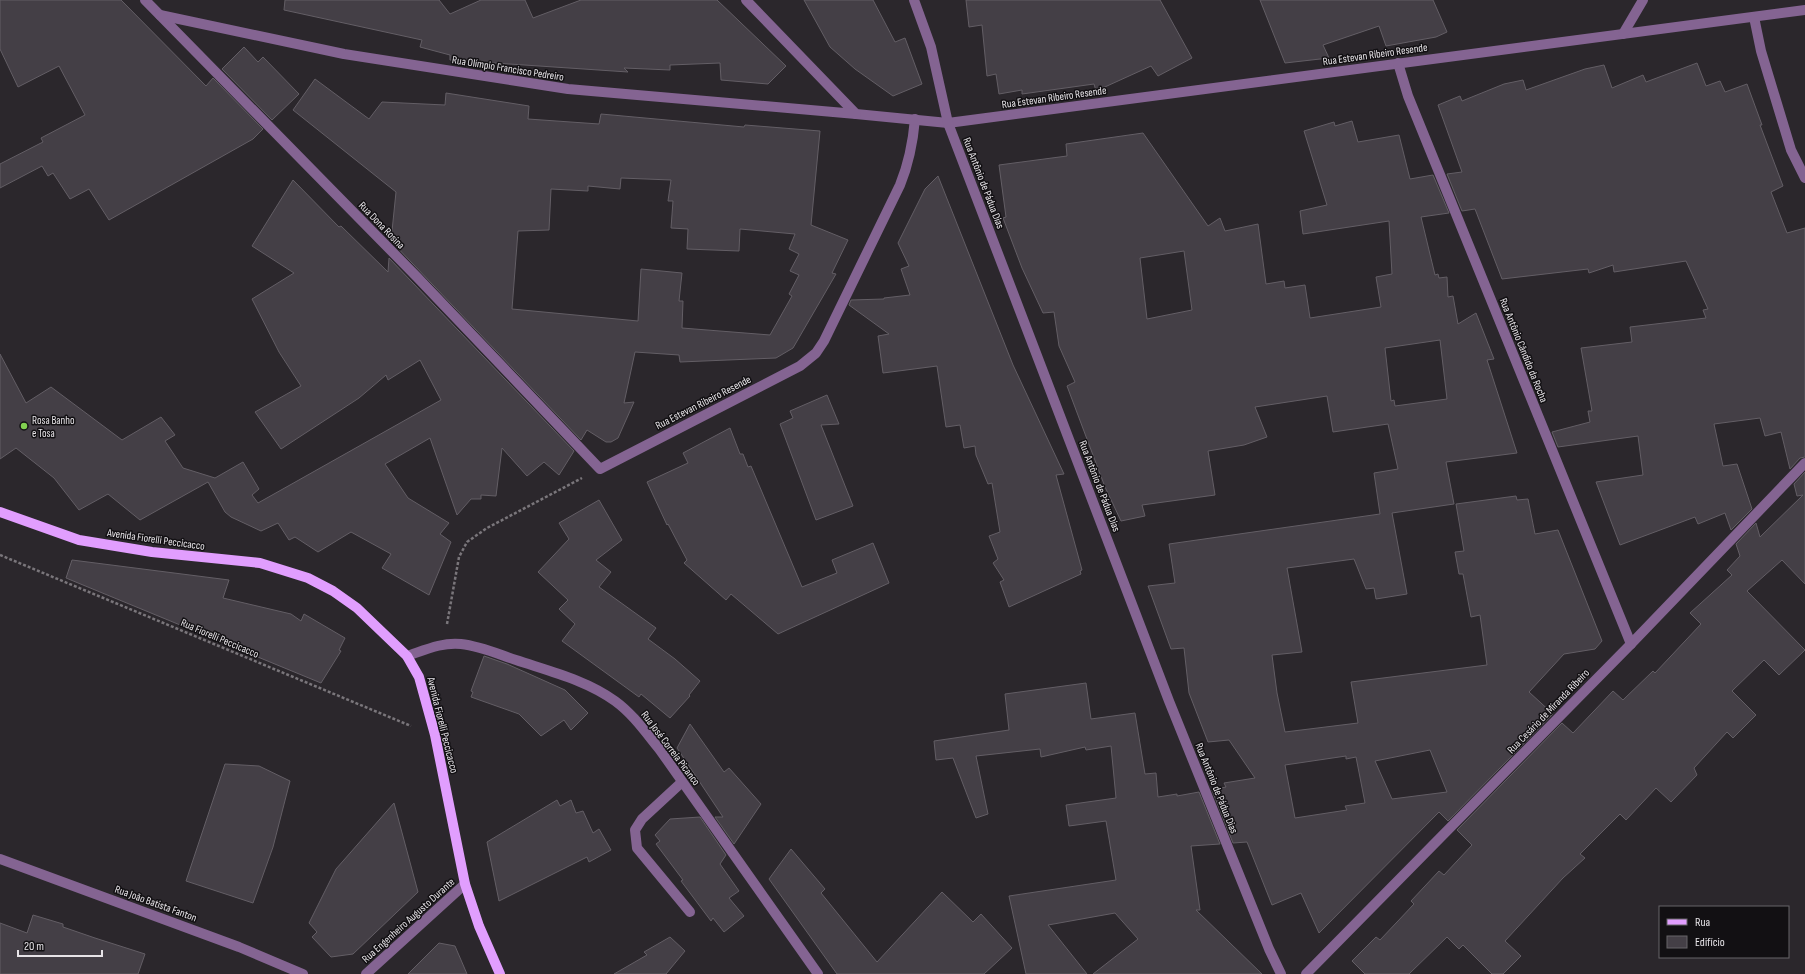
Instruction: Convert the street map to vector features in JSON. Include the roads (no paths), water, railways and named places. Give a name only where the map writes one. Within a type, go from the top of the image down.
[{"type":"main road","name":"Avenida Fiorelli Peccicacco","points":[[0,512],[79,540],[152,552],[260,563],[308,578],[333,591],[357,608],[407,656],[419,676],[435,735],[466,884],[480,926],[500,974]]},
{"type":"street","name":"Rua Dona Rosina","points":[[145,0],[417,277],[600,468]]},
{"type":"street","points":[[746,0],[856,114]]},
{"type":"street","name":"Rua Antônio de Pádua Dias","points":[[914,0],[931,47],[948,123],[1169,701],[1281,974]]},
{"type":"street","points":[[1623,34],[1643,0]]},
{"type":"street","name":"Rua Estevan Ribeiro Resende","points":[[600,468],[800,366],[816,353],[824,341],[908,167],[915,119],[948,123],[1805,10]]},
{"type":"street","name":"Rua Olímpio Francisco Pedreiro","points":[[160,16],[344,54],[568,90],[915,119]]},
{"type":"street","points":[[1754,16],[1761,51],[1790,150],[1805,178]]},
{"type":"street","name":"Rua Antônio Cândido da Rocha","points":[[1398,63],[1408,96],[1631,644]]},
{"type":"street","name":"Rua Cesário de Miranda Ribeiro","points":[[1306,974],[1631,644],[1805,463]]},
{"type":"street","name":"Rua José Correia Picanco","points":[[407,656],[444,644],[461,644],[481,648],[566,676],[594,688],[615,701],[632,716],[660,750],[818,974]]},
{"type":"street","points":[[682,782],[642,819],[635,830],[638,848],[690,912]]},
{"type":"street","name":"Rua João Batista Fanton","points":[[0,859],[239,947],[303,974]]},
{"type":"street","name":"Rua Engenheiro Augusto Durante","points":[[366,974],[466,884]]},
{"type":"place","name":"Rosa Banho e Tosa","points":[[24,426]]}]
